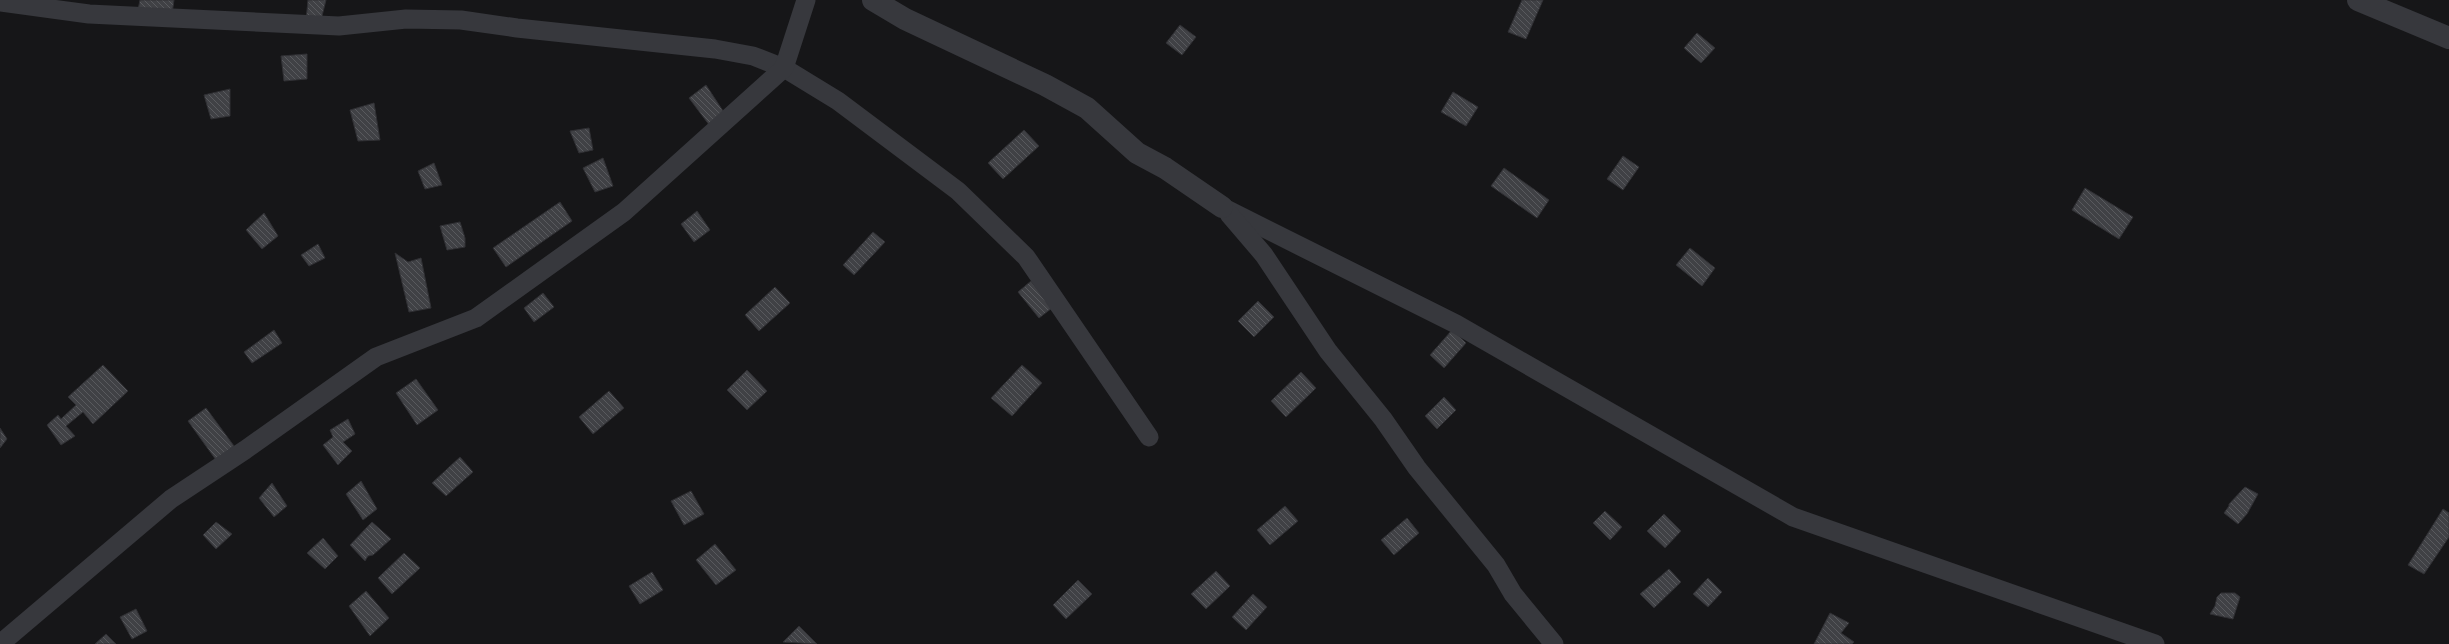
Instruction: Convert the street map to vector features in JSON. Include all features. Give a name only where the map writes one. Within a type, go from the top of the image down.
[{"type":"street","points":[[873,0],[905,19],[1045,85],[1087,108],[1137,153],[1222,207]]},
{"type":"street","points":[[2358,0],[2449,38]]},
{"type":"lane","points":[[0,644],[170,499],[245,450],[376,357],[476,318],[624,212],[784,68],[806,0]]},
{"type":"lane","points":[[0,2],[89,14],[339,26],[406,19],[460,20],[525,29],[715,49],[753,56],[784,68],[838,101],[899,145],[958,191],[1026,257],[1149,437]]},
{"type":"lane","points":[[1222,207],[1264,255],[1328,351],[1383,419],[1417,468],[1496,565],[1513,594],[1554,644]]},
{"type":"lane","points":[[1222,207],[1456,324],[1792,517],[2155,644]]},
{"type":"building","points":[[140,0],[174,0],[172,14],[138,10]]},
{"type":"building","points":[[308,0],[326,0],[321,20],[306,21]]},
{"type":"building","points":[[1522,0],[1543,0],[1526,39],[1508,32]]},
{"type":"building","points":[[1180,25],[1196,37],[1182,55],[1166,43]]},
{"type":"building","points":[[1697,33],[1715,48],[1701,63],[1684,48]]},
{"type":"building","points":[[307,54],[307,79],[284,81],[281,56]]},
{"type":"building","points":[[706,85],[725,114],[710,126],[689,98]]},
{"type":"building","points":[[230,89],[230,116],[211,119],[204,95]]},
{"type":"building","points":[[1453,92],[1478,107],[1466,126],[1441,112]]},
{"type":"building","points":[[374,103],[380,140],[358,141],[350,110]]},
{"type":"building","points":[[589,128],[593,150],[579,153],[570,131]]},
{"type":"building","points":[[1024,130],[1039,146],[1003,179],[988,163]]},
{"type":"building","points":[[1623,156],[1639,167],[1623,190],[1607,179]]},
{"type":"building","points":[[603,158],[613,186],[595,192],[583,168]]},
{"type":"building","points":[[434,163],[442,185],[425,189],[418,171]]},
{"type":"building","points":[[1504,168],[1549,200],[1537,218],[1491,186]]},
{"type":"building","points":[[2085,188],[2133,217],[2119,239],[2072,210]]},
{"type":"building","points":[[560,202],[572,221],[506,267],[493,248]]},
{"type":"building","points":[[697,211],[710,230],[694,242],[681,224]]},
{"type":"building","points":[[264,213],[278,236],[262,249],[246,230]]},
{"type":"building","points":[[460,222],[465,238],[465,247],[447,250],[440,226]]},
{"type":"building","points":[[873,232],[885,242],[854,275],[843,265]]},
{"type":"building","points":[[318,244],[325,258],[309,266],[301,255]]},
{"type":"building","points":[[1690,248],[1715,268],[1702,286],[1676,265]]},
{"type":"building","points":[[395,253],[408,262],[421,258],[431,308],[409,312]]},
{"type":"building","points":[[1031,281],[1052,308],[1039,318],[1018,292]]},
{"type":"building","points":[[775,287],[790,303],[759,331],[745,315]]},
{"type":"building","points":[[543,293],[554,307],[534,322],[524,308]]},
{"type":"building","points":[[1258,301],[1274,317],[1254,337],[1238,321]]},
{"type":"building","points":[[274,330],[282,343],[252,363],[244,352]]},
{"type":"building","points":[[1452,330],[1466,343],[1444,368],[1430,355]]},
{"type":"building","points":[[103,365],[128,391],[93,424],[83,412],[66,426],[75,436],[61,445],[47,425],[58,415],[61,419],[76,405],[68,397]]},
{"type":"building","points":[[1022,365],[1042,383],[1012,416],[991,398]]},
{"type":"building","points":[[747,370],[767,391],[747,410],[727,390]]},
{"type":"building","points":[[1301,372],[1316,388],[1286,417],[1271,401]]},
{"type":"building","points":[[416,379],[438,410],[417,425],[396,393]]},
{"type":"building","points":[[609,391],[624,408],[593,434],[579,417]]},
{"type":"building","points":[[1444,397],[1456,410],[1437,429],[1425,416]]},
{"type":"building","points":[[206,408],[234,446],[216,460],[188,421]]},
{"type":"building","points":[[348,419],[355,434],[343,442],[352,451],[338,465],[323,445],[333,437],[330,430]]},
{"type":"building","points":[[0,428],[7,439],[0,448]]},
{"type":"building","points":[[460,457],[473,472],[446,496],[432,483]]},
{"type":"building","points":[[361,481],[377,509],[363,520],[346,494]]},
{"type":"building","points":[[272,483],[287,506],[274,517],[259,498]]},
{"type":"building","points":[[2245,487],[2258,494],[2247,514],[2238,524],[2224,513],[2229,504]]},
{"type":"building","points":[[691,491],[704,514],[684,525],[671,501]]},
{"type":"building","points":[[1285,506],[1298,521],[1270,545],[1257,530]]},
{"type":"building","points":[[2443,509],[2449,513],[2449,537],[2424,574],[2408,565]]},
{"type":"building","points":[[1605,511],[1622,527],[1610,540],[1593,523]]},
{"type":"building","points":[[1664,514],[1681,531],[1665,548],[1647,531]]},
{"type":"building","points":[[1407,518],[1419,533],[1394,555],[1381,540]]},
{"type":"building","points":[[216,522],[232,534],[216,549],[203,535]]},
{"type":"building","points":[[372,522],[391,539],[373,555],[368,556],[365,561],[350,545]]},
{"type":"building","points":[[323,538],[338,556],[325,569],[307,553]]},
{"type":"building","points":[[715,544],[736,570],[716,585],[696,560]]},
{"type":"building","points":[[404,553],[420,568],[392,594],[378,578]]},
{"type":"building","points":[[1669,569],[1681,582],[1654,608],[1640,594]]},
{"type":"building","points":[[1216,571],[1230,586],[1206,609],[1191,594]]},
{"type":"building","points":[[652,572],[663,590],[640,604],[629,586]]},
{"type":"building","points":[[1708,578],[1722,592],[1708,607],[1693,594]]},
{"type":"building","points":[[1078,580],[1092,594],[1066,619],[1053,605]]},
{"type":"building","points":[[366,591],[389,618],[370,636],[349,606]]},
{"type":"building","points":[[2221,593],[2235,593],[2240,597],[2233,619],[2210,614],[2215,606],[2217,597]]},
{"type":"building","points":[[1253,594],[1267,607],[1246,630],[1232,617]]},
{"type":"building","points":[[136,609],[147,631],[132,639],[120,617]]},
{"type":"building","points":[[1830,613],[1849,623],[1841,633],[1854,642],[1852,644],[1814,644]]},
{"type":"building","points":[[799,626],[817,644],[783,642]]},
{"type":"building","points":[[106,634],[116,644],[95,644]]}]
